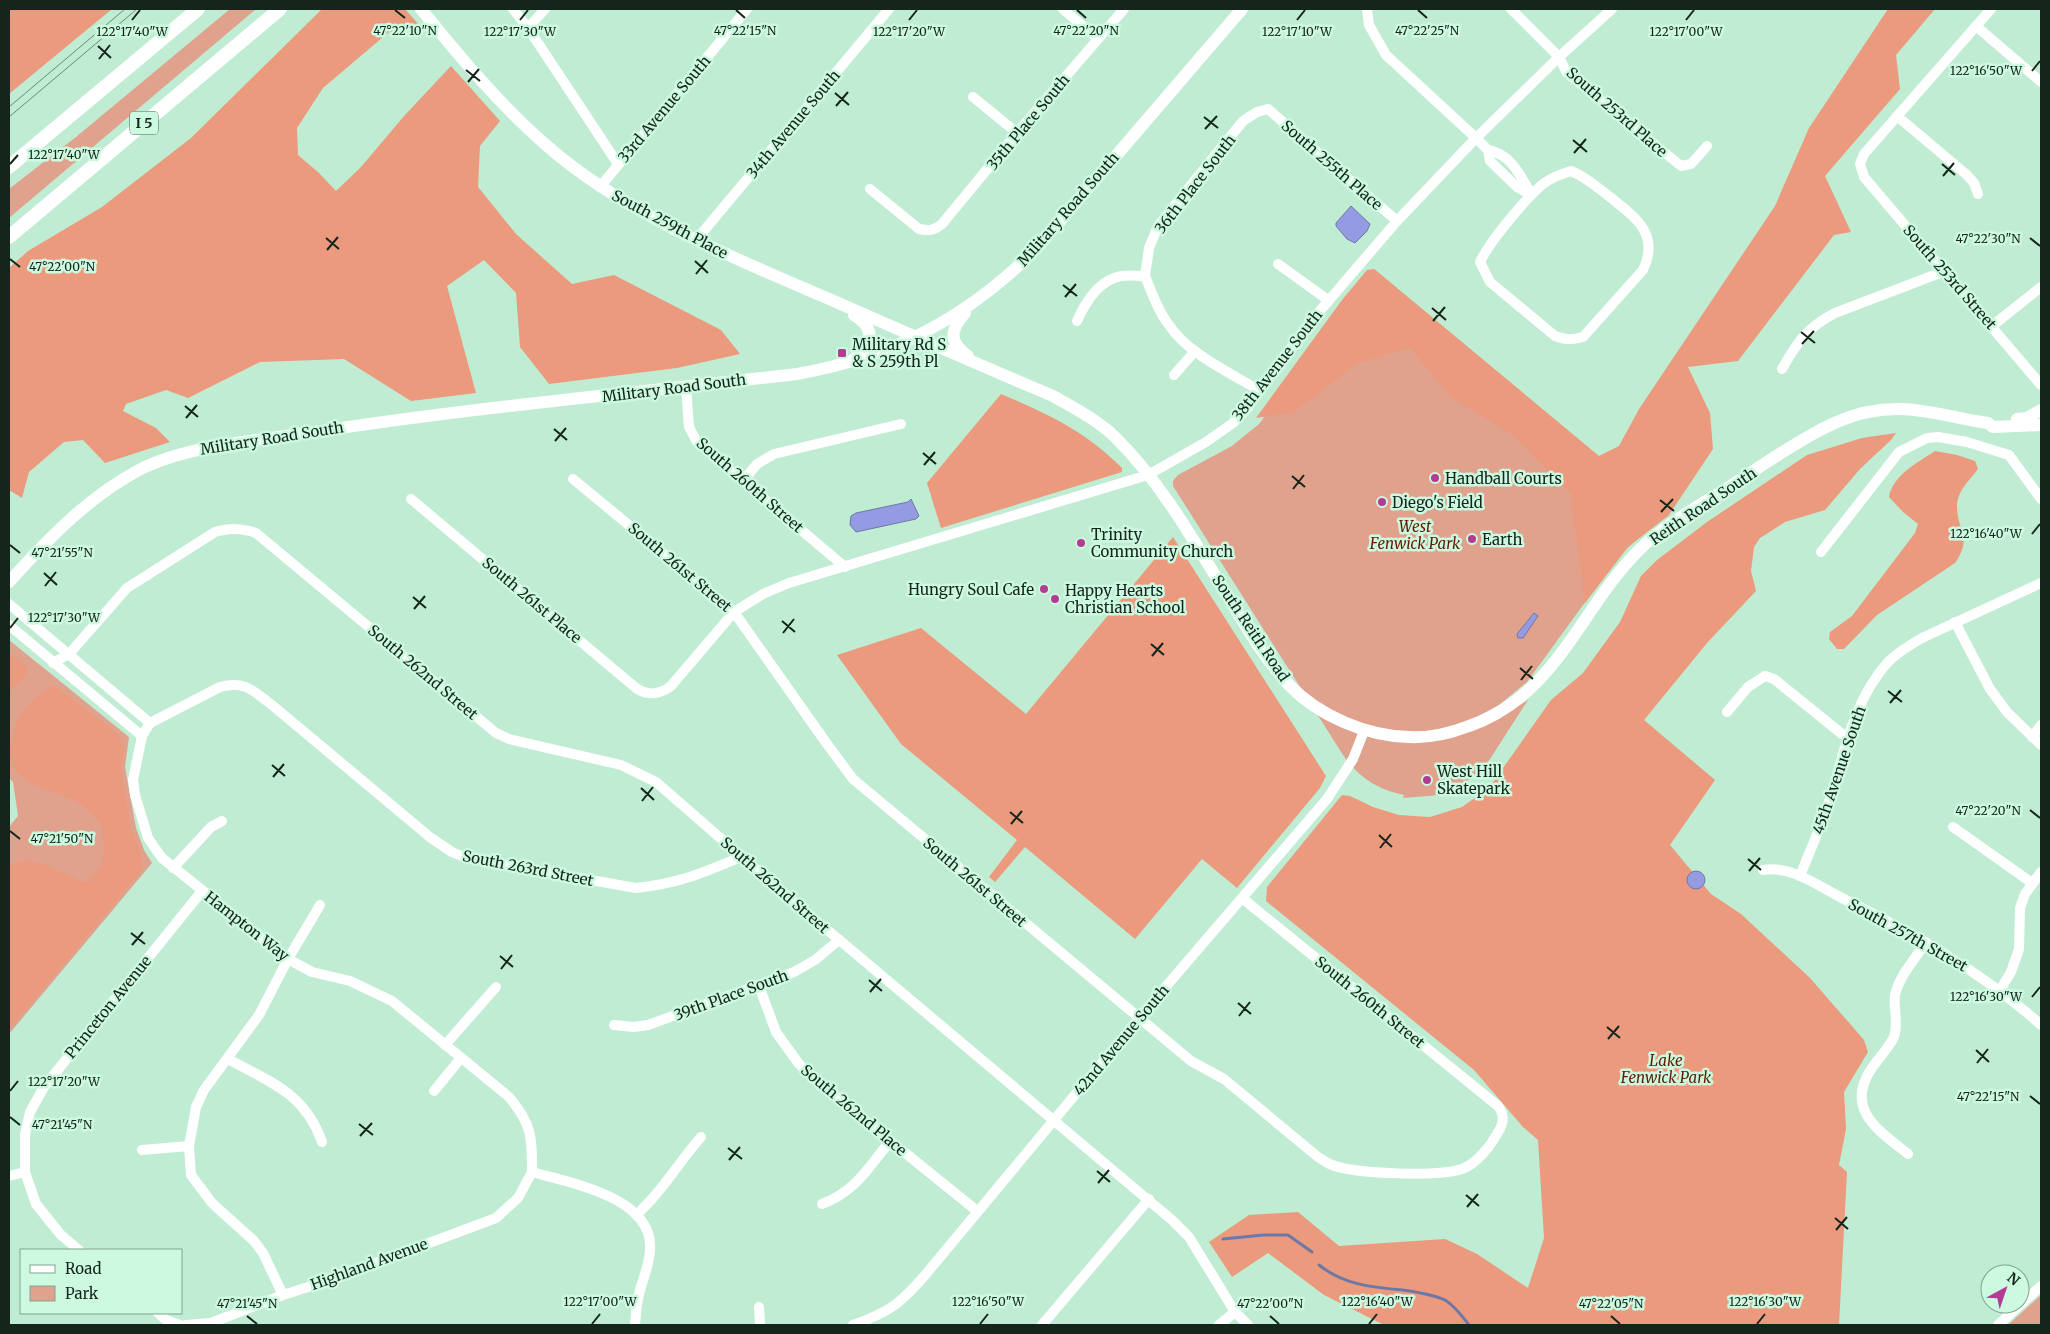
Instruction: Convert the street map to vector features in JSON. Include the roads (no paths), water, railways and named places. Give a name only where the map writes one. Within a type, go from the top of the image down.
[{"type":"highway","points":[[9,167],[198,9]]},
{"type":"highway","name":"I 5","points":[[9,237],[280,9]]},
{"type":"main road","name":"South 259th Place","points":[[421,9],[501,102],[546,146],[600,187],[649,216],[750,265],[917,337]]},
{"type":"main road","name":"Military Road South","points":[[9,582],[47,540],[92,501],[140,470],[194,450],[398,419],[796,374],[850,362],[917,337],[975,302],[1036,249],[1242,9]]},
{"type":"main road","points":[[826,298],[864,321],[868,328],[870,339],[868,346],[850,362]]},
{"type":"main road","points":[[975,302],[960,319],[955,327],[953,336],[957,347],[980,365]]},
{"type":"main road","name":"South Reith Road","points":[[917,337],[1053,396],[1087,415],[1113,434],[1169,503],[1264,653],[1285,681],[1315,706],[1364,731]]},
{"type":"main road","name":"Reith Road South","points":[[1364,731],[1410,737],[1456,731],[1490,719],[1505,709],[1545,675],[1595,606],[1640,549],[1674,522],[1784,452],[1840,420],[1866,412],[1889,409],[1913,409],[1932,411],[1988,423],[1993,427],[2000,427],[2041,424],[2039,417],[2041,410]]},
{"type":"main road","name":"Reith Road South","points":[[1988,423],[1995,418],[2027,418],[2041,410]]},
{"type":"street","points":[[512,9],[528,28],[618,164]]},
{"type":"street","points":[[528,28],[545,9]]},
{"type":"street","name":"33rd Avenue South","points":[[600,187],[747,9]]},
{"type":"street","name":"34th Avenue South","points":[[697,239],[889,9]]},
{"type":"street","points":[[1063,9],[1098,39]]},
{"type":"street","name":"35th Place South","points":[[870,189],[919,229],[929,231],[942,224],[1017,133],[1124,9]]},
{"type":"street","name":"South 253rd Place","points":[[1511,9],[1559,57],[1567,73],[1681,166],[1691,164],[1707,146]]},
{"type":"street","name":"38th Avenue South","points":[[845,566],[1148,475],[1206,442],[1233,423],[1260,392],[1328,300],[1397,221],[1476,138],[1559,57],[1612,9]]},
{"type":"street","points":[[1978,194],[1974,183],[1967,175],[1897,116],[1991,9]]},
{"type":"street","points":[[1366,10],[1369,24],[1386,55],[1488,150],[1490,161],[1517,187],[1531,195]]},
{"type":"street","points":[[1976,26],[2041,82]]},
{"type":"street","points":[[973,97],[1017,133]]},
{"type":"street","name":"South 255th Place","points":[[1268,109],[1397,221]]},
{"type":"street","name":"36th Place South","points":[[1145,276],[1149,248],[1158,226],[1243,121],[1257,112],[1268,109]]},
{"type":"street","name":"South 253rd Street","points":[[1897,116],[1861,159],[1860,164],[1864,177],[1992,326],[2041,387]]},
{"type":"street","points":[[1571,171],[1584,176],[1635,217],[1643,226],[1650,247],[1649,258],[1643,270],[1583,337],[1564,340],[1555,336],[1490,282],[1480,262],[1485,251],[1531,195],[1558,174],[1571,171]]},
{"type":"street","points":[[1278,264],[1328,300]]},
{"type":"street","points":[[1782,369],[1804,334],[1824,318],[1835,312],[1945,271]]},
{"type":"street","points":[[1077,320],[1082,308],[1094,292],[1105,283],[1120,276],[1145,276],[1169,326],[1181,340],[1260,392]]},
{"type":"street","points":[[1992,326],[2041,287]]},
{"type":"street","points":[[1174,375],[1195,351]]},
{"type":"street","name":"South 260th Street","points":[[686,387],[689,428],[697,442],[845,566]]},
{"type":"street","points":[[743,481],[757,464],[774,454],[901,424]]},
{"type":"street","points":[[1821,552],[1899,452],[1913,443],[1927,438],[1938,437],[1967,442],[2009,456],[2041,499]]},
{"type":"street","name":"South 261st Street","points":[[573,479],[734,612],[853,779],[1138,1019],[1191,1061],[1224,1079],[1330,1165],[1395,1173],[1448,1172]]},
{"type":"street","name":"South 261st Place","points":[[411,499],[636,688],[647,694],[663,692],[671,686],[734,612]]},
{"type":"street","name":"South 262nd Street","points":[[69,654],[127,588],[215,532],[229,529],[244,529],[264,539],[496,733],[509,739],[621,765],[656,782],[839,940],[1149,1199],[1189,1237],[1235,1312],[1248,1325]]},
{"type":"street","points":[[734,612],[763,594],[789,583],[845,566]]},
{"type":"street","name":"45th Avenue South","points":[[1800,876],[1827,807],[1847,738],[1859,708],[1872,683],[1889,662],[1910,645],[2041,582]]},
{"type":"street","points":[[9,604],[150,723]]},
{"type":"street","points":[[1955,622],[1990,689],[2007,712],[2041,745]]},
{"type":"street","points":[[9,626],[142,736]]},
{"type":"street","points":[[53,663],[69,654]]},
{"type":"street","points":[[1727,712],[1748,687],[1765,676],[1774,679],[1782,685],[1847,738]]},
{"type":"street","name":"South 263rd Street","points":[[150,723],[220,687],[231,684],[241,684],[249,687],[431,838],[466,858],[636,888],[661,886],[685,880],[741,857]]},
{"type":"street","name":"Hampton Way","points":[[150,723],[142,736],[133,780],[135,795],[150,843],[162,858],[288,959],[312,972],[350,981],[392,1001],[509,1097],[522,1113],[532,1141],[532,1172]]},
{"type":"street","points":[[2032,737],[2041,725]]},
{"type":"street","name":"42nd Avenue South","points":[[853,1325],[874,1318],[905,1299],[1138,1019],[1328,799],[1353,759],[1364,731]]},
{"type":"street","points":[[173,868],[211,827],[222,821]]},
{"type":"street","points":[[1953,827],[2032,883]]},
{"type":"street","name":"South 257th Street","points":[[1763,870],[1773,868],[1800,876],[1926,942],[2000,990],[2041,1025]]},
{"type":"street","points":[[2000,990],[2011,972],[2019,949],[2020,908],[2025,894],[2041,872]]},
{"type":"street","name":"Princeton Avenue","points":[[25,1172],[26,1135],[30,1112],[44,1087],[202,891]]},
{"type":"street","name":"South 260th Street","points":[[1242,898],[1498,1106],[1504,1119],[1494,1140],[1483,1153],[1467,1166],[1448,1172]]},
{"type":"street","points":[[283,1295],[264,1253],[254,1241],[212,1204],[191,1175],[189,1146],[196,1107],[214,1076],[259,1015],[288,959],[320,905]]},
{"type":"street","name":"39th Place South","points":[[614,1025],[634,1027],[648,1025],[759,986],[807,966],[839,940]]},
{"type":"street","points":[[1908,1154],[1874,1126],[1866,1114],[1861,1102],[1862,1085],[1893,1038],[1896,1028],[1895,997],[1901,980],[1926,942]]},
{"type":"street","name":"South 262nd Place","points":[[759,986],[776,1032],[799,1064],[820,1084],[977,1211]]},
{"type":"street","points":[[445,1045],[496,987]]},
{"type":"street","points":[[228,1058],[295,1098],[316,1124],[322,1142]]},
{"type":"street","points":[[434,1091],[461,1058]]},
{"type":"street","points":[[636,1215],[661,1190],[683,1158],[701,1137]]},
{"type":"street","points":[[822,1204],[835,1199],[849,1190],[890,1141]]},
{"type":"street","points":[[142,1150],[189,1146]]},
{"type":"street","points":[[9,1176],[25,1172],[36,1204],[60,1235],[78,1249]]},
{"type":"street","points":[[532,1172],[590,1189],[610,1197],[625,1204],[642,1222],[649,1236],[650,1248],[648,1266],[638,1297],[636,1325]]},
{"type":"street","name":"Highland Avenue","points":[[186,1325],[212,1324],[283,1295],[333,1279],[496,1218],[518,1198],[532,1172]]},
{"type":"street","points":[[1042,1325],[1149,1199]]},
{"type":"street","points":[[1998,1325],[2041,1286]]},
{"type":"street","points":[[759,1307],[760,1325]]},
{"type":"street","points":[[1219,1325],[1235,1312]]},
{"type":"street","points":[[159,1314],[166,1320],[180,1325]]},
{"type":"water","points":[[1351,206],[1370,224],[1367,231],[1355,243],[1347,239],[1336,226],[1336,223]]},
{"type":"water","points":[[911,499],[919,516],[916,519],[856,532],[850,525],[851,516],[856,513],[908,502]]},
{"type":"water","points":[[1534,613],[1538,616],[1523,638],[1518,638],[1517,634]]},
{"type":"water","points":[[1692,871],[1700,871],[1705,876],[1703,887],[1692,889],[1687,884],[1687,876]]},
{"type":"waterway","points":[[1223,1239],[1263,1235],[1288,1235],[1312,1252]]},
{"type":"waterway","points":[[1319,1265],[1338,1277],[1358,1284],[1419,1292],[1440,1298],[1452,1305],[1469,1325]]},
{"type":"tram line","points":[[9,107],[125,9]]},
{"type":"tram line","points":[[9,117],[137,9]]},
{"type":"place","name":"Military Rd S & S 259th Pl","points":[[842,353]]},
{"type":"place","name":"Handball Courts","points":[[1435,478]]},
{"type":"place","name":"Diego's Field","points":[[1382,502]]},
{"type":"place","name":"Earth","points":[[1472,539]]},
{"type":"place","name":"Trinity Community Church","points":[[1081,543]]},
{"type":"place","name":"Hungry Soul Cafe","points":[[1044,589]]},
{"type":"place","name":"Happy Hearts Christian School","points":[[1055,599]]},
{"type":"place","name":"West Hill Skatepark","points":[[1427,780]]},
{"type":"park label","name":"West Fenwick Park","points":[[1415,534]]},
{"type":"park label","name":"Lake Fenwick Park","points":[[1666,1068]]}]
